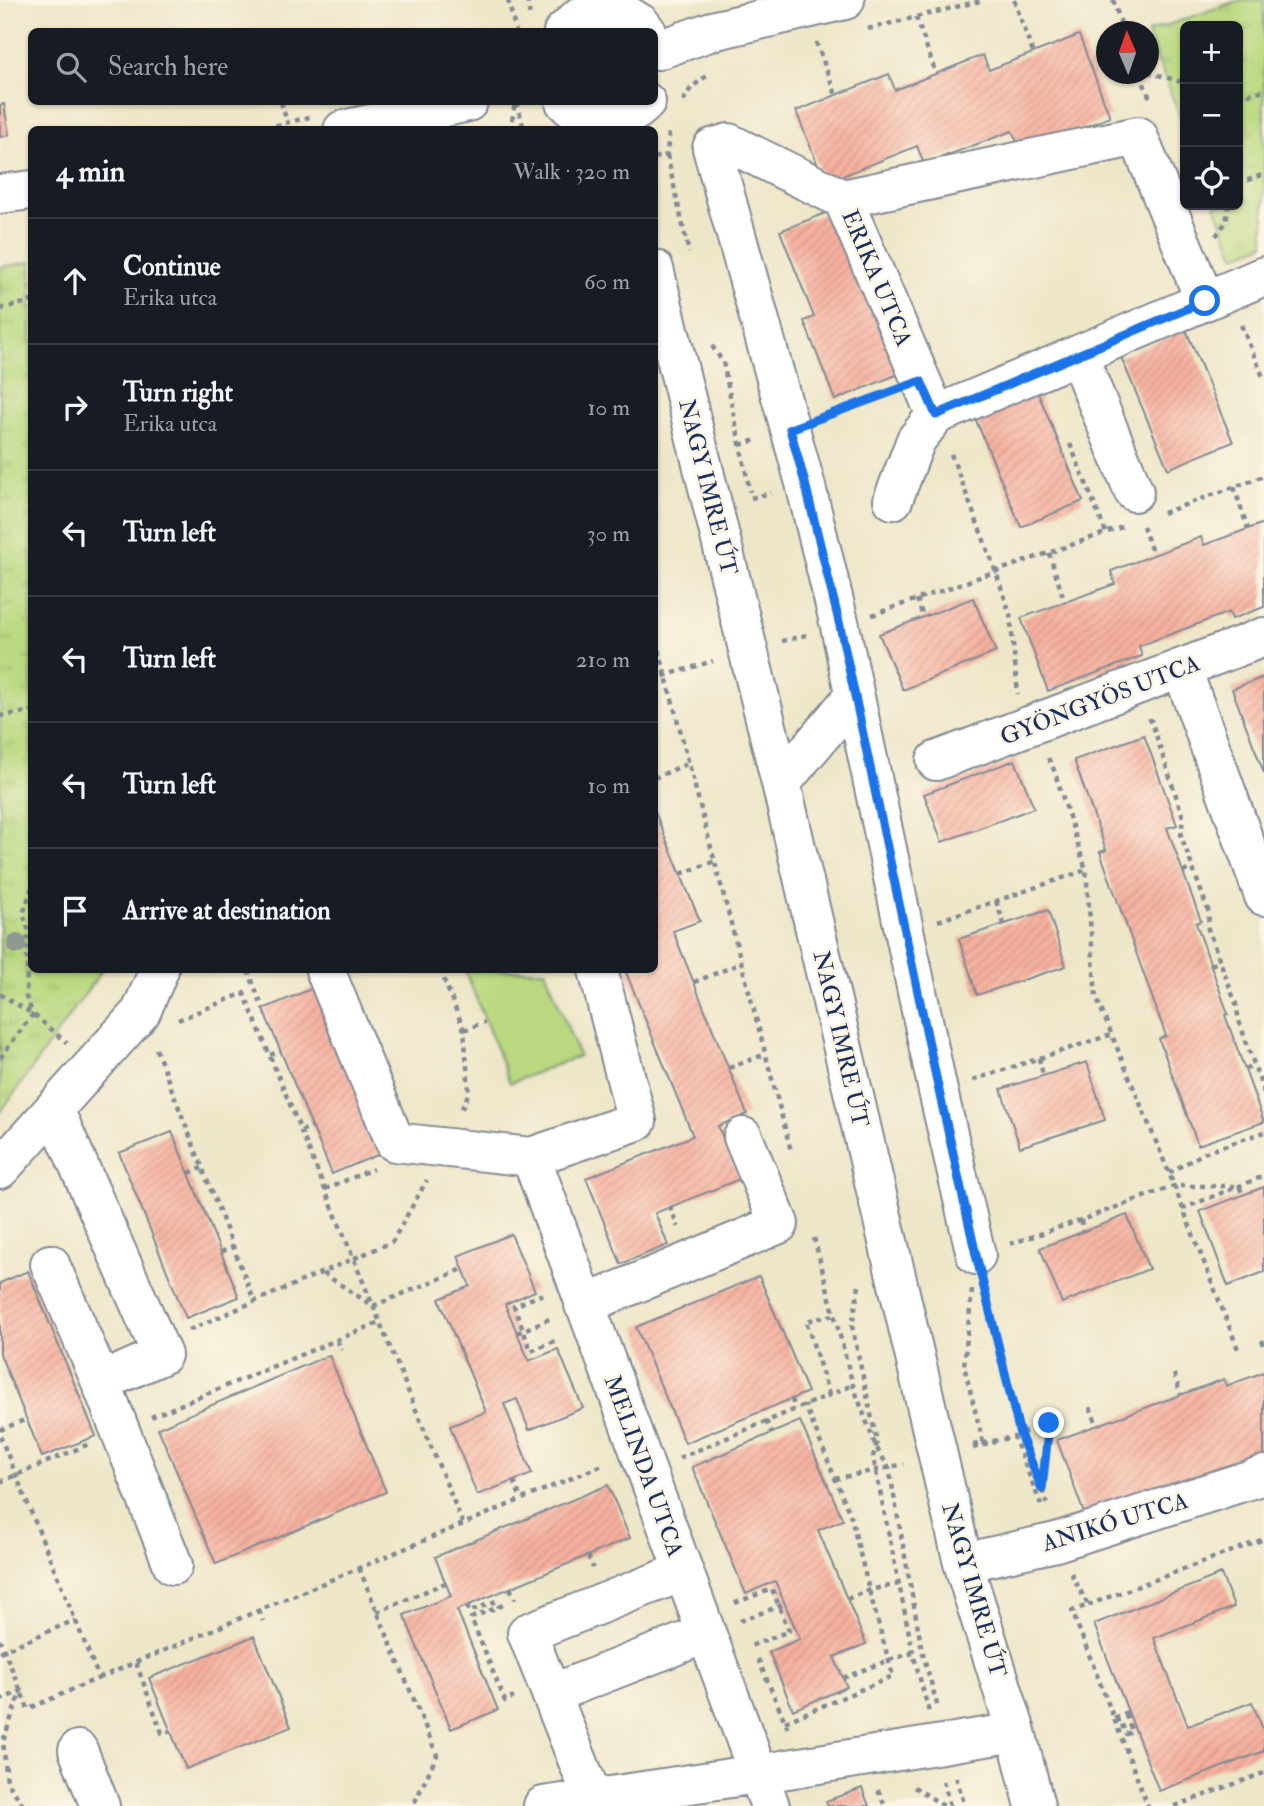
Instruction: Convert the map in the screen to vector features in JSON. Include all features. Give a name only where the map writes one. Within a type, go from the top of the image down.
[{"type":"street","points":[[658,41],[845,0]]},
{"type":"street","points":[[576,15],[607,12],[628,16],[644,28]]},
{"type":"street","points":[[658,58],[658,81]]},
{"type":"street","points":[[385,125],[457,105]]},
{"type":"street","points":[[568,105],[583,115],[598,120],[646,111]]},
{"type":"street","points":[[976,1255],[840,626],[808,496],[712,148],[729,143],[843,199],[1138,136],[1205,301]]},
{"type":"street","points":[[0,194],[28,190]]},
{"type":"street","name":"ERIKA UTCA","points":[[843,199],[928,398]]},
{"type":"street","points":[[893,500],[916,440],[928,398],[1077,355],[1264,276]]},
{"type":"street","name":"NAGY IMRE ÚT","points":[[658,285],[781,783],[963,1563],[1016,1732],[1035,1806]]},
{"type":"street","points":[[1077,355],[1142,513]]},
{"type":"street","name":"GYÖNGYÖS UTCA","points":[[936,761],[1264,637]]},
{"type":"street","points":[[1182,670],[1264,896]]},
{"type":"street","points":[[781,783],[854,696]]},
{"type":"street","points":[[0,1169],[92,1065],[145,1022],[158,973]]},
{"type":"street","points":[[326,973],[394,1142],[531,1157],[637,1121],[599,973]]},
{"type":"street","points":[[54,1109],[162,1355],[101,1382]]},
{"type":"street","points":[[584,1303],[779,1224],[743,1137]]},
{"type":"street","name":"MELINDA UTCA","points":[[531,1157],[584,1303],[654,1456],[682,1572],[763,1790]]},
{"type":"street","points":[[50,1264],[101,1382],[173,1565]]},
{"type":"street","name":"ANIKÓ UTCA","points":[[963,1563],[1059,1541],[1264,1475]]},
{"type":"street","points":[[593,1799],[527,1633],[682,1572]]},
{"type":"street","points":[[551,1693],[705,1634]]},
{"type":"street","points":[[543,1806],[593,1799],[763,1790],[947,1743],[1016,1732]]},
{"type":"street","points":[[78,1750],[100,1806]]},
{"type":"path","points":[[508,0],[515,28]]},
{"type":"path","points":[[1014,0],[1033,53]]},
{"type":"path","points":[[1113,0],[1121,21]]},
{"type":"path","points":[[916,17],[936,74]]},
{"type":"path","points":[[658,105],[691,88],[721,64],[712,31]]},
{"type":"path","points":[[816,41],[836,95]]},
{"type":"path","points":[[1159,75],[1180,81]]},
{"type":"path","points":[[1243,96],[1264,90]]},
{"type":"path","points":[[282,105],[288,122]]},
{"type":"path","points":[[513,126],[515,105]]},
{"type":"path","points":[[517,105],[523,126]]},
{"type":"path","points":[[658,136],[667,155],[658,157]]},
{"type":"path","points":[[1243,182],[1264,174]]},
{"type":"path","points":[[1215,237],[1226,222],[1228,210]]},
{"type":"path","points":[[0,309],[28,302]]},
{"type":"path","points":[[740,445],[790,429],[928,398],[1010,614],[1018,699],[1054,770],[1086,870],[1096,997],[1238,1349]]},
{"type":"path","points":[[1070,444],[1106,533]]},
{"type":"path","points":[[899,606],[1106,533],[1142,513],[1264,476]]},
{"type":"path","points":[[1234,487],[1248,528]]},
{"type":"path","points":[[1142,513],[1153,555]]},
{"type":"path","points":[[1049,553],[1065,603]]},
{"type":"path","points":[[917,599],[923,617]]},
{"type":"path","points":[[658,678],[840,626]]},
{"type":"path","points":[[0,716],[28,712]]},
{"type":"path","points":[[1138,725],[1151,720],[1183,817],[1181,836],[1209,913],[1209,929],[1264,1093]]},
{"type":"path","points":[[658,776],[689,763]]},
{"type":"path","points":[[681,874],[715,860]]},
{"type":"path","points":[[1183,872],[1192,868]]},
{"type":"path","points":[[965,912],[1086,870]]},
{"type":"path","points":[[28,899],[23,915],[28,928],[26,998],[33,1014]]},
{"type":"path","points":[[996,901],[1004,924]]},
{"type":"path","points":[[1210,965],[1220,961]]},
{"type":"path","points":[[694,982],[742,963]]},
{"type":"path","points":[[249,973],[263,1009]]},
{"type":"path","points":[[157,1344],[255,1303],[145,1022],[244,993],[463,1524]]},
{"type":"path","points":[[0,994],[33,1014],[92,1065]]},
{"type":"path","points":[[0,1058],[33,1014]]},
{"type":"path","points":[[464,1030],[485,1021]]},
{"type":"path","points":[[1003,1070],[1110,1035]]},
{"type":"path","points":[[270,1055],[280,1051]]},
{"type":"path","points":[[729,1068],[766,1054]]},
{"type":"path","points":[[1039,1058],[1043,1075]]},
{"type":"path","points":[[1245,1069],[1254,1065]]},
{"type":"path","points":[[301,1130],[312,1126]]},
{"type":"path","points":[[1169,1173],[1203,1153],[1264,1132]]},
{"type":"path","points":[[188,1173],[202,1168]]},
{"type":"path","points":[[1182,1209],[1264,1176]]},
{"type":"path","points":[[1041,1234],[1174,1186],[1239,1186]]},
{"type":"path","points":[[1239,1186],[1243,1195]]},
{"type":"path","points":[[1081,1220],[1083,1231]]},
{"type":"path","points":[[221,1252],[233,1247]]},
{"type":"path","points":[[976,1255],[1020,1434],[1059,1541]]},
{"type":"path","points":[[976,1255],[964,1366],[983,1442]]},
{"type":"path","points":[[373,1306],[463,1269]]},
{"type":"path","points":[[323,1273],[373,1306]]},
{"type":"path","points":[[860,1276],[852,1326],[877,1441],[873,1457],[913,1653],[934,1727],[947,1743]]},
{"type":"path","points":[[584,1303],[531,1350],[513,1306],[584,1303]]},
{"type":"path","points":[[829,1395],[806,1321],[834,1315]]},
{"type":"path","points":[[0,1482],[380,1322]]},
{"type":"path","points":[[517,1333],[533,1326]]},
{"type":"path","points":[[337,1340],[342,1350]]},
{"type":"path","points":[[1262,1340],[1264,1346]]},
{"type":"path","points":[[1174,1374],[1181,1395]]},
{"type":"path","points":[[0,1640],[2,1651],[28,1709],[521,1499],[766,1421],[853,1385]]},
{"type":"path","points":[[792,1399],[795,1409]]},
{"type":"path","points":[[785,1722],[894,1676],[851,1517],[805,1405]]},
{"type":"path","points":[[1090,1407],[1097,1425]]},
{"type":"path","points":[[0,1430],[27,1419]]},
{"type":"path","points":[[766,1421],[772,1434]]},
{"type":"path","points":[[1042,1489],[1049,1423]]},
{"type":"path","points":[[938,1455],[948,1455],[1014,1437],[1038,1427]]},
{"type":"path","points":[[0,1436],[99,1678]]},
{"type":"path","points":[[938,1455],[983,1442],[1014,1437]]},
{"type":"path","points":[[1014,1437],[1088,1605]]},
{"type":"path","points":[[835,1479],[876,1470]]},
{"type":"path","points":[[514,1481],[521,1499]]},
{"type":"path","points":[[1148,1806],[1072,1611],[1264,1539]]},
{"type":"path","points":[[588,1556],[593,1568]]},
{"type":"path","points":[[359,1568],[437,1755],[413,1806]]},
{"type":"path","points":[[377,1612],[445,1583]]},
{"type":"path","points":[[847,1599],[869,1590],[900,1584]]},
{"type":"path","points":[[510,1588],[515,1600]]},
{"type":"path","points":[[735,1604],[772,1589],[782,1605],[789,1631],[752,1645]]},
{"type":"path","points":[[467,1606],[469,1612],[496,1601],[499,1606]]},
{"type":"path","points":[[705,1634],[782,1605]]},
{"type":"path","points":[[259,1610],[263,1621]]},
{"type":"path","points":[[2,1651],[75,1620]]},
{"type":"path","points":[[843,1678],[913,1653]]},
{"type":"path","points":[[136,1663],[162,1734],[170,1731]]},
{"type":"path","points":[[0,1700],[21,1691]]},
{"type":"path","points":[[21,1691],[3,1741],[7,1782],[24,1806]]},
{"type":"path","points":[[1126,1712],[1132,1732],[1126,1734],[1120,1720],[1115,1720],[1126,1712]]},
{"type":"path","points":[[1175,1806],[1264,1773]]},
{"type":"green space","points":[[1240,0],[1264,0],[1264,244],[1235,256],[1217,210],[1243,210],[1243,21],[1180,21],[1180,117],[1159,63],[1159,28]]},
{"type":"green space","points":[[28,262],[28,973],[100,973],[0,1113],[0,267]]},
{"type":"green space","points":[[466,973],[546,973],[579,1056],[510,1083]]},
{"type":"building","points":[[1079,35],[1110,117],[1022,152],[1012,131],[924,164],[917,146],[825,183],[796,111],[889,74],[895,90],[983,55],[989,70]]},
{"type":"building","points":[[4,104],[9,135],[0,137],[0,105]]},
{"type":"building","points":[[833,210],[899,374],[835,400],[804,321],[814,317],[780,231]]},
{"type":"building","points":[[1186,330],[1233,442],[1168,469],[1121,357]]},
{"type":"building","points":[[1038,393],[1083,501],[1021,527],[975,418]]},
{"type":"building","points":[[1264,523],[1264,607],[1232,619],[1229,612],[1139,646],[1142,656],[1048,691],[1021,618],[1115,584],[1111,571],[1201,537],[1204,545]]},
{"type":"building","points":[[973,598],[996,652],[903,690],[879,634]]},
{"type":"building","points":[[1264,677],[1264,773],[1232,689]]},
{"type":"building","points":[[1144,735],[1177,825],[1167,828],[1201,921],[1196,923],[1228,1014],[1225,1015],[1264,1122],[1198,1145],[1159,1039],[1166,1036],[1100,852],[1106,850],[1074,760]]},
{"type":"building","points":[[1015,760],[1034,808],[942,842],[924,794]]},
{"type":"building","points":[[658,820],[700,921],[673,931],[747,1114],[718,1126],[740,1179],[655,1213],[668,1245],[621,1264],[586,1178],[693,1136],[626,973],[658,973]]},
{"type":"building","points":[[1048,910],[1066,966],[977,995],[959,939]]},
{"type":"building","points":[[318,986],[387,1151],[332,1174],[263,1009]]},
{"type":"building","points":[[1087,1062],[1105,1120],[1020,1147],[1001,1089]]},
{"type":"building","points":[[172,1132],[239,1297],[186,1318],[119,1153]]},
{"type":"building","points":[[1264,1187],[1264,1272],[1228,1286],[1200,1211]]},
{"type":"building","points":[[1127,1215],[1149,1269],[1062,1303],[1040,1248]]},
{"type":"building","points":[[511,1234],[535,1291],[505,1304],[529,1361],[558,1349],[583,1408],[529,1430],[517,1399],[504,1404],[532,1474],[477,1495],[450,1426],[486,1412],[439,1299],[470,1286],[458,1256]]},
{"type":"building","points":[[28,1271],[96,1436],[42,1457],[0,1354],[0,1283]]},
{"type":"building","points":[[759,1276],[808,1392],[685,1443],[636,1327]]},
{"type":"building","points":[[329,1355],[386,1492],[216,1564],[158,1428]]},
{"type":"building","points":[[1264,1372],[1264,1467],[1088,1524],[1057,1440],[1224,1379],[1226,1386]]},
{"type":"building","points":[[800,1421],[843,1520],[818,1530],[866,1644],[834,1657],[847,1687],[793,1710],[769,1652],[800,1639],[775,1581],[746,1594],[692,1467]]},
{"type":"building","points":[[608,1485],[630,1538],[457,1610],[498,1710],[451,1729],[404,1615],[451,1596],[435,1557]]},
{"type":"building","points":[[1221,1574],[1234,1607],[1154,1638],[1188,1726],[1252,1702],[1264,1732],[1264,1751],[1159,1791],[1094,1624]]},
{"type":"building","points":[[254,1636],[291,1727],[186,1769],[149,1678]]},
{"type":"building","points":[[862,1788],[869,1806],[828,1806],[826,1801]]},
{"type":"route","points":[[1049,1423],[1042,1489],[1020,1434],[976,1255],[840,626],[790,429],[921,381],[936,415],[1205,301]]}]
